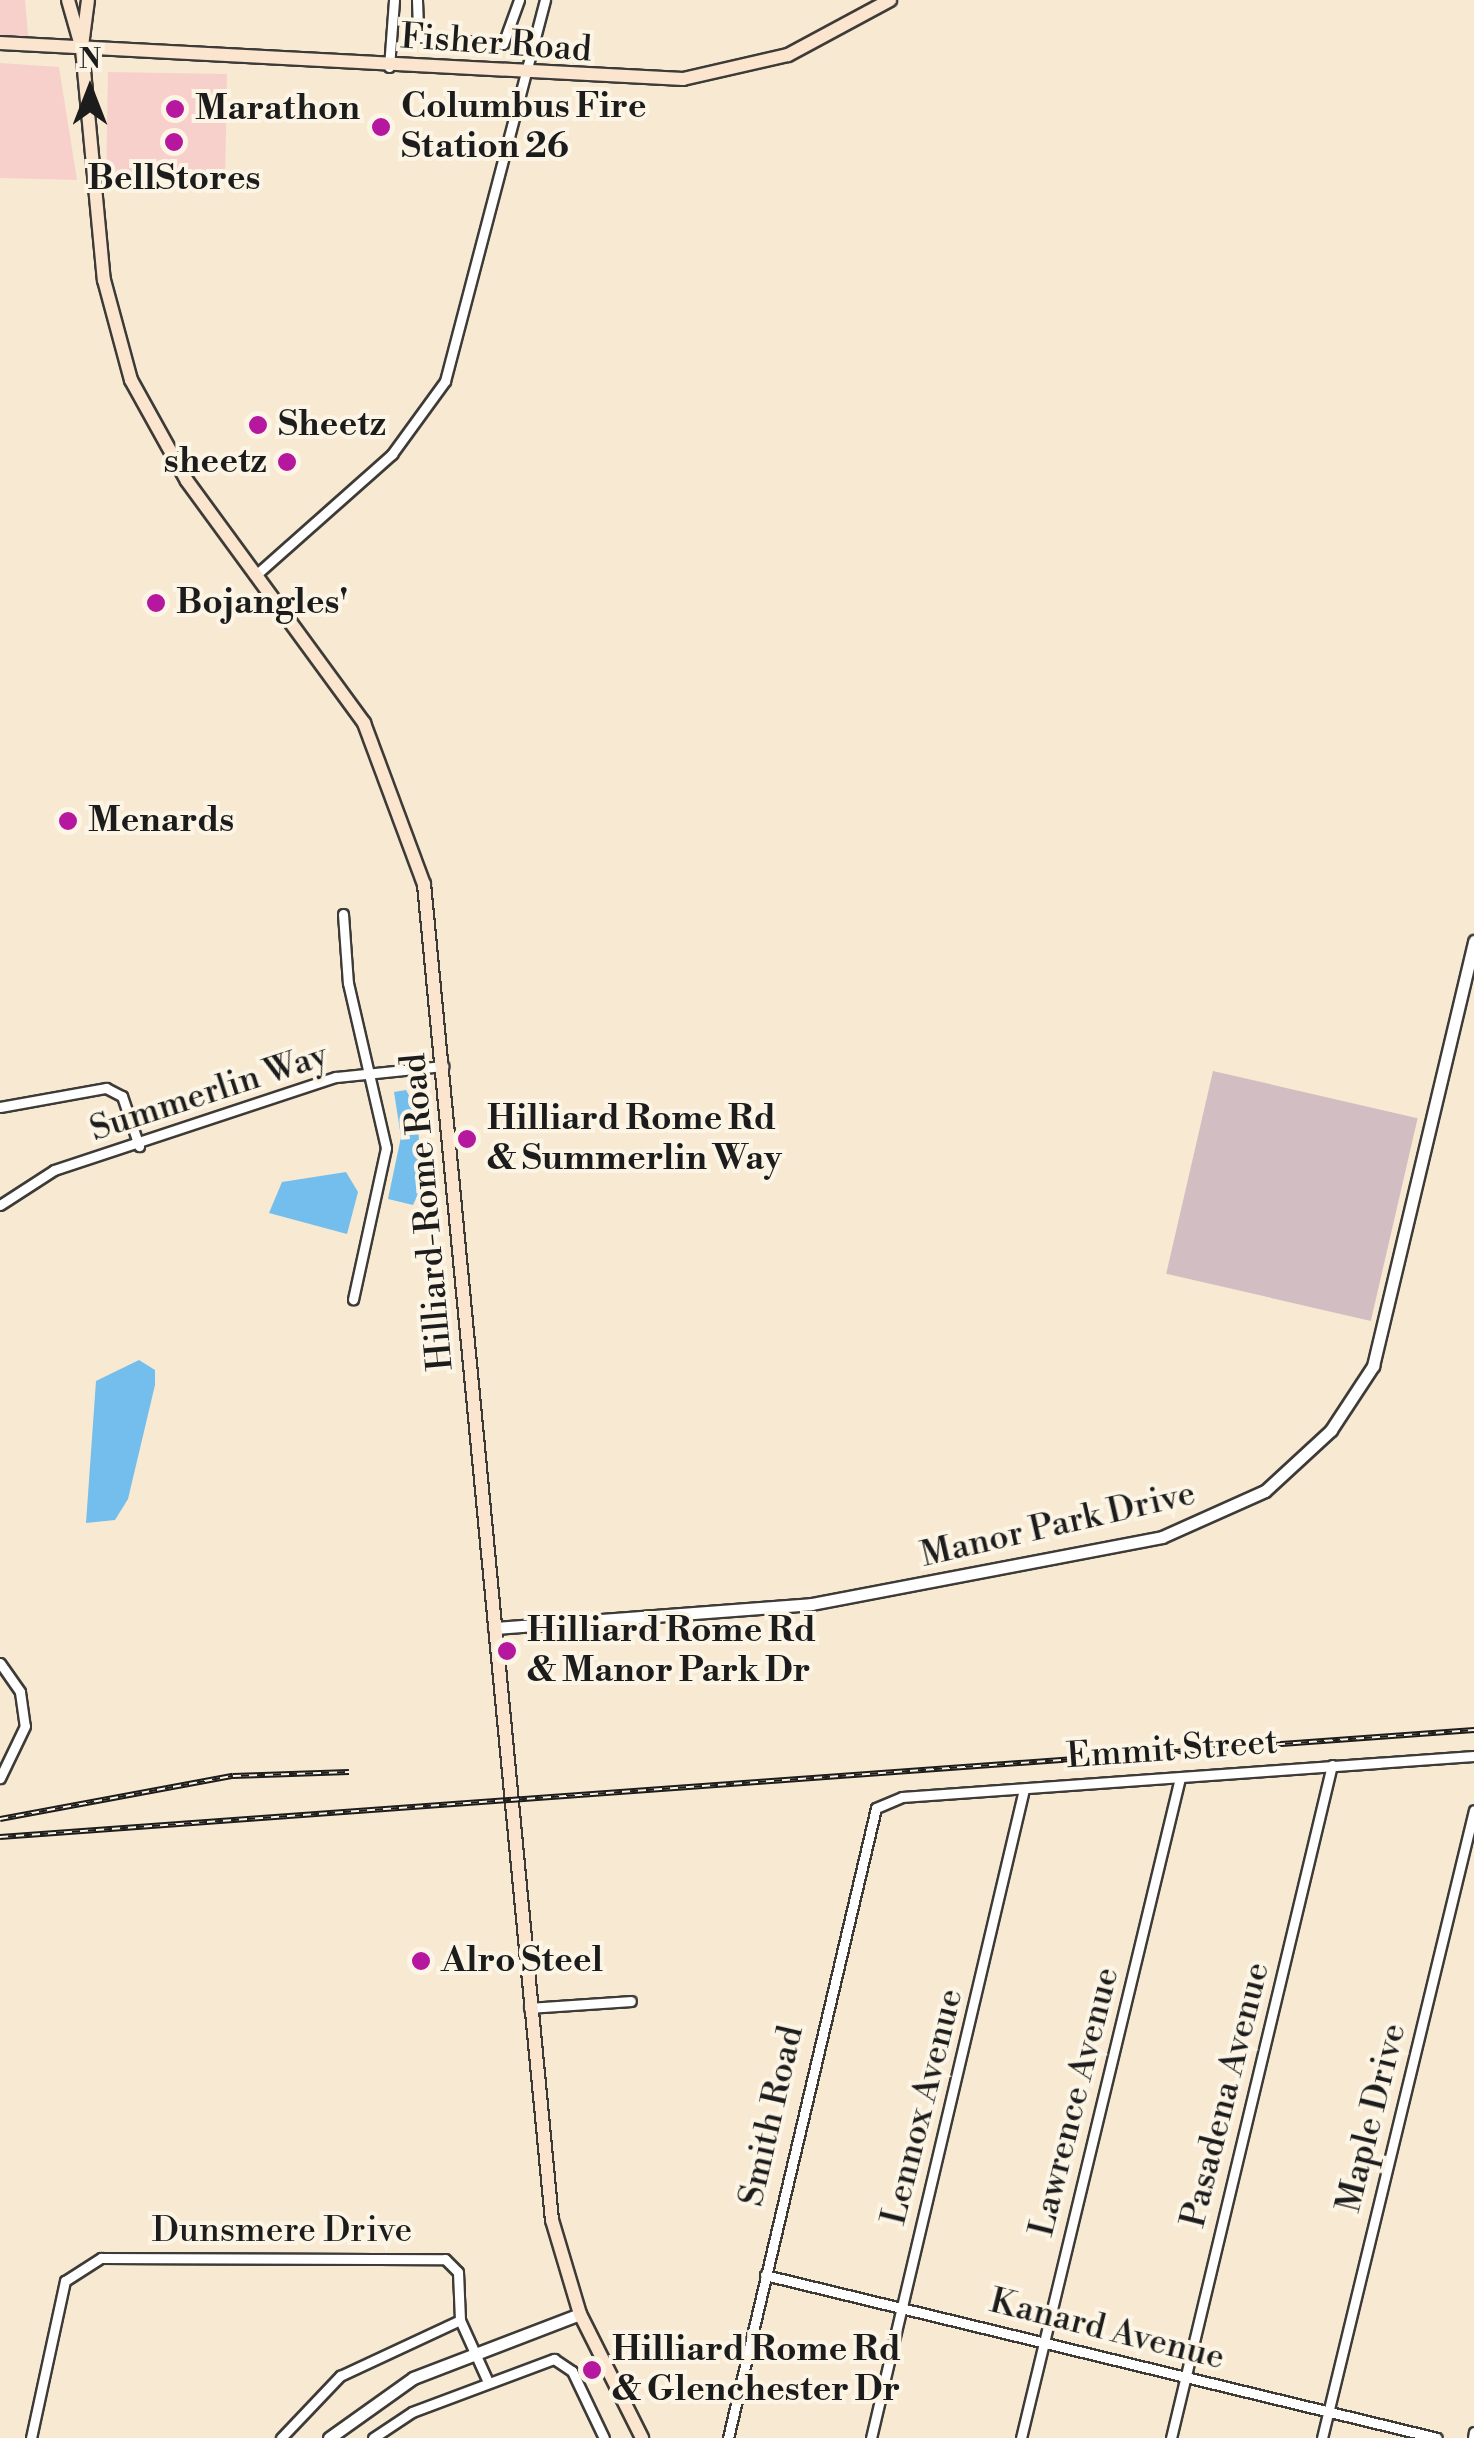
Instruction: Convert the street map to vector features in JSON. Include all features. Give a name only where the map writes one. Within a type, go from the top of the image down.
[{"type":"main road","name":"Hilliard-Rome Road","points":[[68,0],[82,48],[104,280],[131,380],[186,481],[330,666],[395,788],[428,904],[446,1066],[529,2008],[552,2220],[580,2314],[642,2438]]},
{"type":"main road","name":"Hilliard-Rome Road","points":[[82,48],[88,0]]},
{"type":"main road","name":"Fisher Road","points":[[0,43],[640,81],[736,70],[835,34],[890,0]]},
{"type":"street","points":[[389,67],[394,0]]},
{"type":"street","points":[[417,0],[418,37],[503,44],[518,0]]},
{"type":"street","points":[[257,574],[392,454],[445,381],[545,0]]},
{"type":"street","points":[[343,914],[348,983],[372,1072],[386,1148],[353,1300]]},
{"type":"street","name":"Manor Park Drive","points":[[494,1628],[811,1604],[1162,1537],[1265,1491],[1331,1430],[1372,1366],[1474,940]]},
{"type":"street","name":"Summerlin Way","points":[[0,1205],[54,1170],[372,1072],[446,1066]]},
{"type":"street","points":[[0,1107],[106,1088],[122,1096],[139,1146]]},
{"type":"street","points":[[0,1663],[20,1692],[24,1726],[0,1778]]},
{"type":"street","name":"Emmit Street","points":[[876,1808],[902,1797],[1474,1756]]},
{"type":"street","name":"Pasadena Avenue","points":[[1172,2438],[1332,1765]]},
{"type":"street","name":"Lawrence Avenue","points":[[1022,2438],[1180,1778]]},
{"type":"street","name":"Lennox Avenue","points":[[871,2438],[1024,1790]]},
{"type":"street","name":"Smith Road","points":[[728,2438],[876,1808]]},
{"type":"street","name":"Maple Drive","points":[[1322,2438],[1474,1810]]},
{"type":"street","points":[[529,2008],[631,2001]]},
{"type":"street","name":"Dunsmere Drive","points":[[31,2438],[66,2280],[77,2265],[445,2259],[458,2272],[460,2320],[488,2382]]},
{"type":"street","name":"Kanard Avenue","points":[[765,2275],[1437,2438]]},
{"type":"street","points":[[329,2438],[369,2401],[477,2352],[580,2314]]},
{"type":"street","points":[[281,2438],[340,2376],[460,2320]]},
{"type":"street","points":[[372,2438],[488,2382],[544,2360],[572,2371],[604,2438]]},
{"type":"shaded area","points":[[0,0],[25,0],[29,45],[0,43]]},
{"type":"shaded area","points":[[0,63],[59,67],[77,180],[0,178]]},
{"type":"shaded area","points":[[108,72],[227,74],[225,178],[106,176]]},
{"type":"shaded area","points":[[1213,1071],[1418,1118],[1371,1321],[1166,1274]]},
{"type":"water","points":[[406,1090],[416,1108],[423,1183],[413,1205],[388,1199],[401,1137],[394,1092]]},
{"type":"water","points":[[346,1172],[358,1192],[347,1234],[269,1213],[282,1182]]},
{"type":"water","points":[[139,1360],[155,1370],[155,1385],[128,1499],[115,1520],[86,1523],[96,1381]]},
{"type":"railway","points":[[0,1837],[1474,1730]]},
{"type":"railway","points":[[0,1819],[233,1776],[349,1772]]},
{"type":"place","name":"Marathon","points":[[175,109]]},
{"type":"place","name":"Columbus Fire Station 26","points":[[381,127]]},
{"type":"place","name":"BellStores","points":[[174,142]]},
{"type":"place","name":"Sheetz","points":[[258,425]]},
{"type":"place","name":"sheetz","points":[[287,462]]},
{"type":"place","name":"Bojangles'","points":[[156,603]]},
{"type":"place","name":"Menards","points":[[68,821]]},
{"type":"place","name":"Hilliard Rome Rd & Summerlin Way","points":[[467,1139]]},
{"type":"place","name":"Hilliard Rome Rd & Manor Park Dr","points":[[507,1651]]},
{"type":"place","name":"Alro Steel","points":[[421,1961]]},
{"type":"place","name":"Hilliard Rome Rd & Glenchester Dr","points":[[592,2370]]}]
